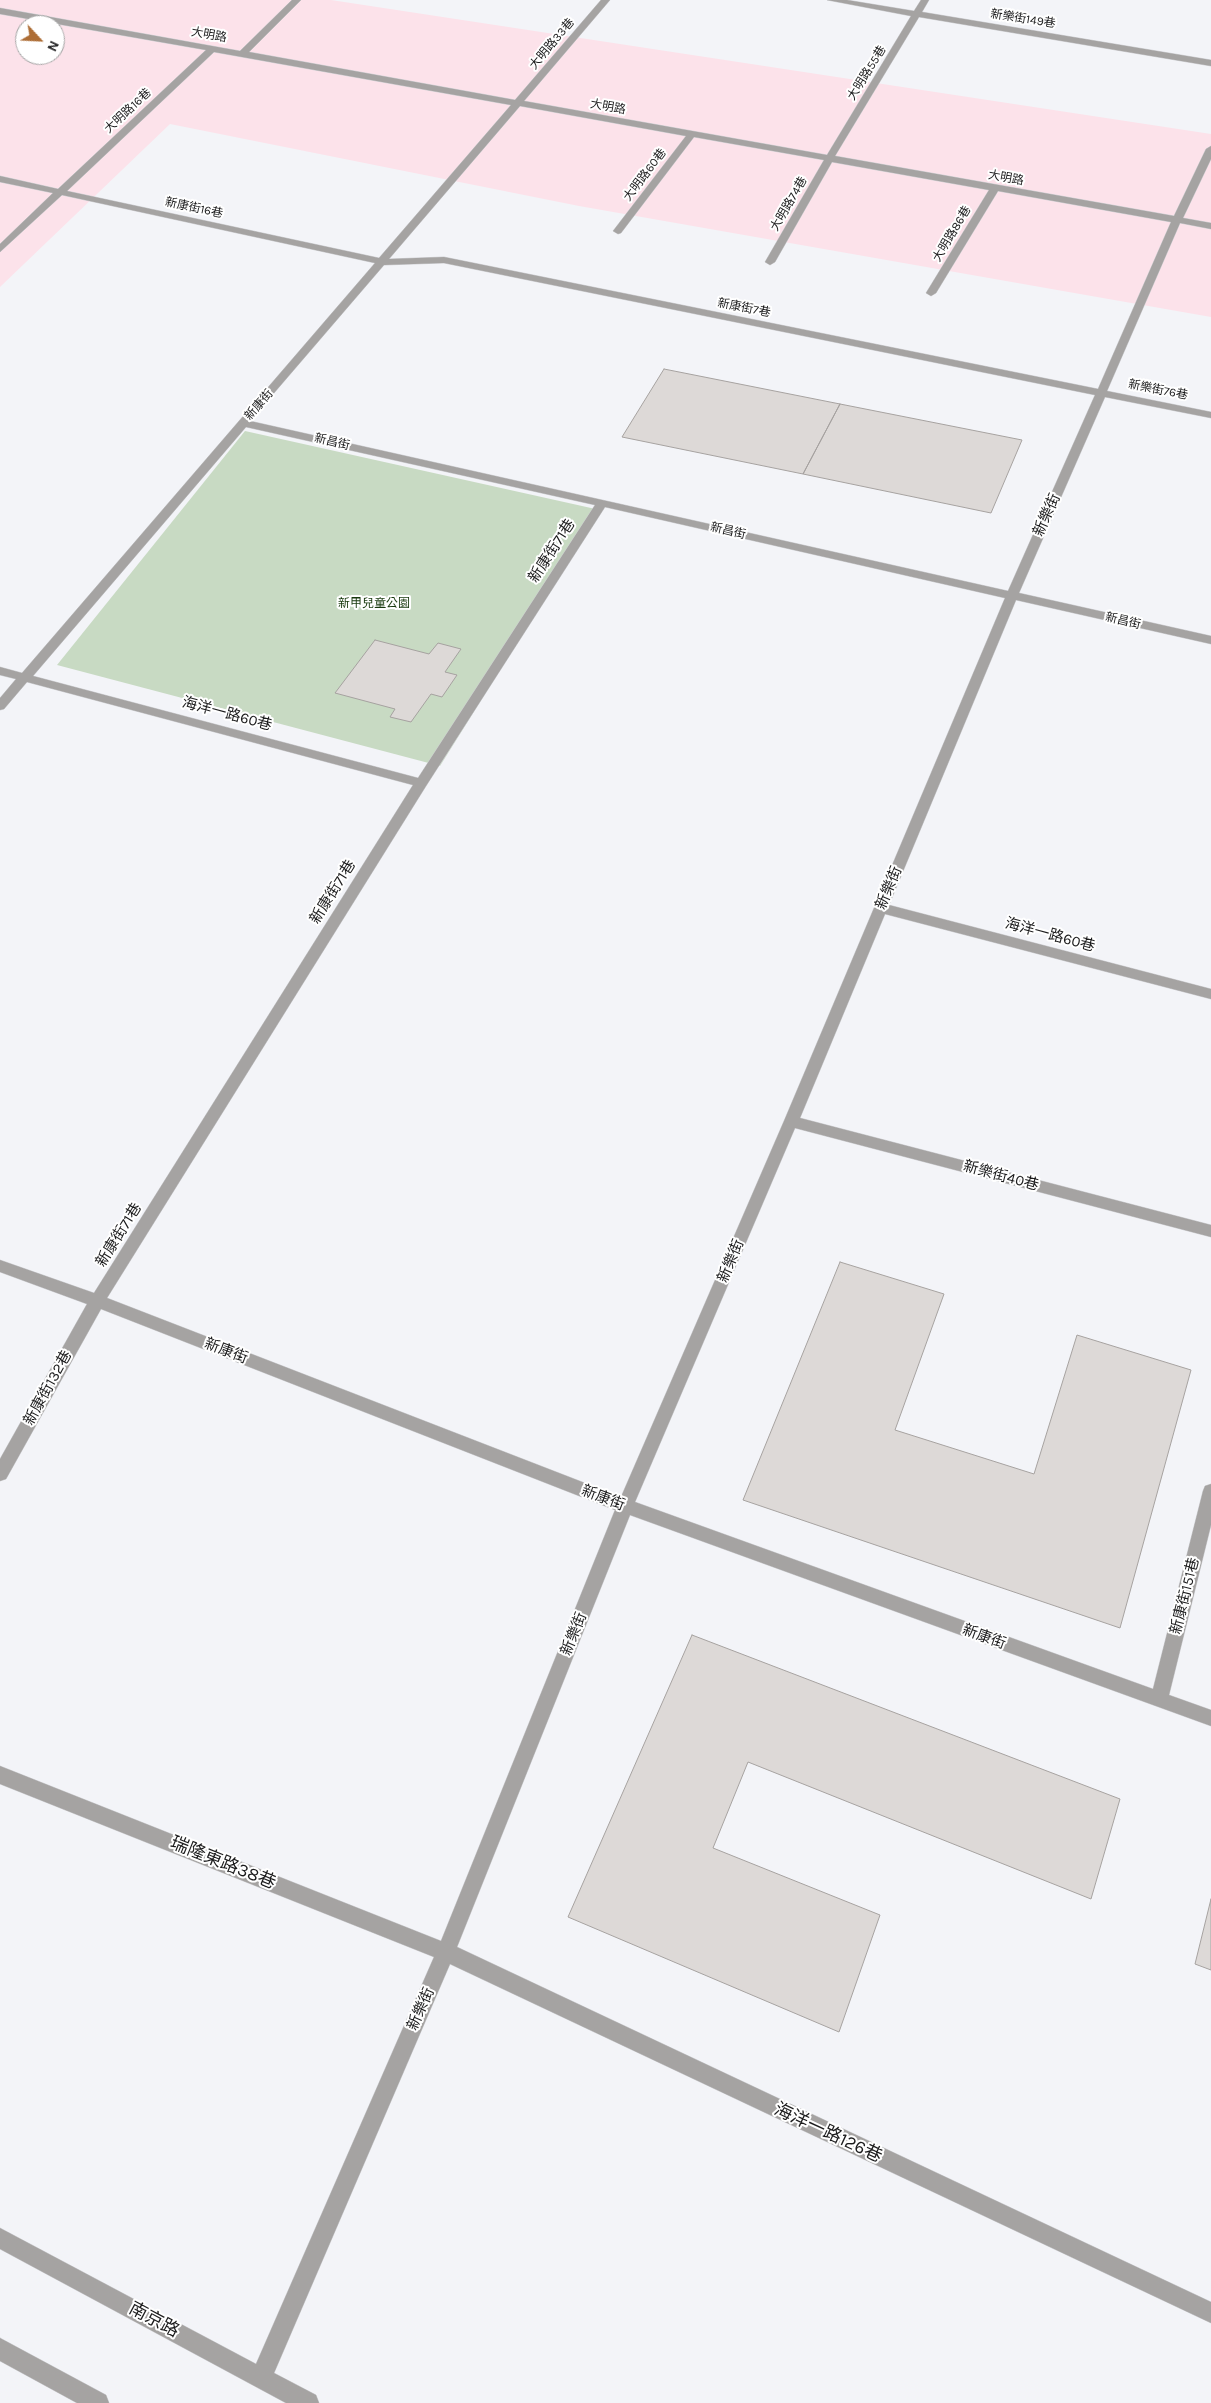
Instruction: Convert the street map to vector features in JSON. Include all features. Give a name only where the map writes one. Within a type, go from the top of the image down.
[{"type":"street","points":[[242,54],[297,0]]},
{"type":"street","name":"大明路33巷","points":[[518,103],[606,0]]},
{"type":"street","name":"新樂街149巷","points":[[831,0],[1211,63]]},
{"type":"street","name":"大明路55巷","points":[[829,159],[925,0]]},
{"type":"street","name":"大明路","points":[[0,11],[1211,226]]},
{"type":"street","name":"大明路16巷","points":[[0,249],[212,49]]},
{"type":"street","name":"新康街","points":[[0,706],[518,103]]},
{"type":"street","name":"大明路60巷","points":[[618,231],[692,134]]},
{"type":"street","name":"新樂街","points":[[261,2377],[446,1952],[625,1506],[791,1121],[1012,596],[1177,220],[1211,149]]},
{"type":"street","name":"大明路74巷","points":[[770,262],[829,159]]},
{"type":"street","name":"新康街16巷","points":[[0,179],[382,262]]},
{"type":"street","name":"大明路86巷","points":[[931,293],[995,188]]},
{"type":"street","name":"新康街7巷","points":[[382,262],[444,260],[1100,393]]},
{"type":"street","name":"新樂街76巷","points":[[1100,393],[1211,415]]},
{"type":"street","name":"新昌街","points":[[244,423],[1211,640]]},
{"type":"street","name":"新康街71巷","points":[[97,1301],[421,783],[602,503]]},
{"type":"street","name":"海洋一路60巷","points":[[0,672],[421,783]]},
{"type":"street","name":"海洋一路60巷","points":[[881,908],[1211,994]]},
{"type":"street","name":"新樂街40巷","points":[[791,1121],[1211,1231]]},
{"type":"street","name":"新康街","points":[[0,1266],[97,1301],[625,1506],[1211,1718]]},
{"type":"street","name":"新康街132巷","points":[[0,1474],[97,1301]]},
{"type":"street","name":"新康街151巷","points":[[1159,1700],[1211,1491]]},
{"type":"street","name":"瑞隆東路38巷","points":[[0,1775],[446,1952]]},
{"type":"street","name":"海洋一路126巷","points":[[446,1952],[1211,2313]]},
{"type":"street","name":"南京路","points":[[0,2238],[308,2403]]},
{"type":"street","points":[[0,2349],[98,2403]]},
{"type":"shaded area","points":[[0,0],[331,0],[1211,134],[1211,317],[579,206],[170,124],[0,287]]},
{"type":"green space","name":"新甲兒童公園","points":[[245,431],[600,510],[440,766],[57,665]]},
{"type":"building","points":[[664,369],[840,404],[803,474],[622,437]]},
{"type":"building","points":[[840,404],[1022,440],[991,513],[803,474]]},
{"type":"building","points":[[375,640],[429,654],[438,643],[461,649],[445,672],[457,675],[442,697],[431,694],[411,722],[390,717],[395,709],[335,693]]},
{"type":"building","points":[[840,1262],[944,1294],[895,1430],[1034,1474],[1077,1335],[1191,1370],[1120,1628],[743,1500]]},
{"type":"building","points":[[692,1635],[1120,1799],[1091,1899],[748,1762],[713,1848],[880,1915],[839,2032],[568,1917]]},
{"type":"building","points":[[1211,1899],[1211,1970],[1195,1964]]}]
